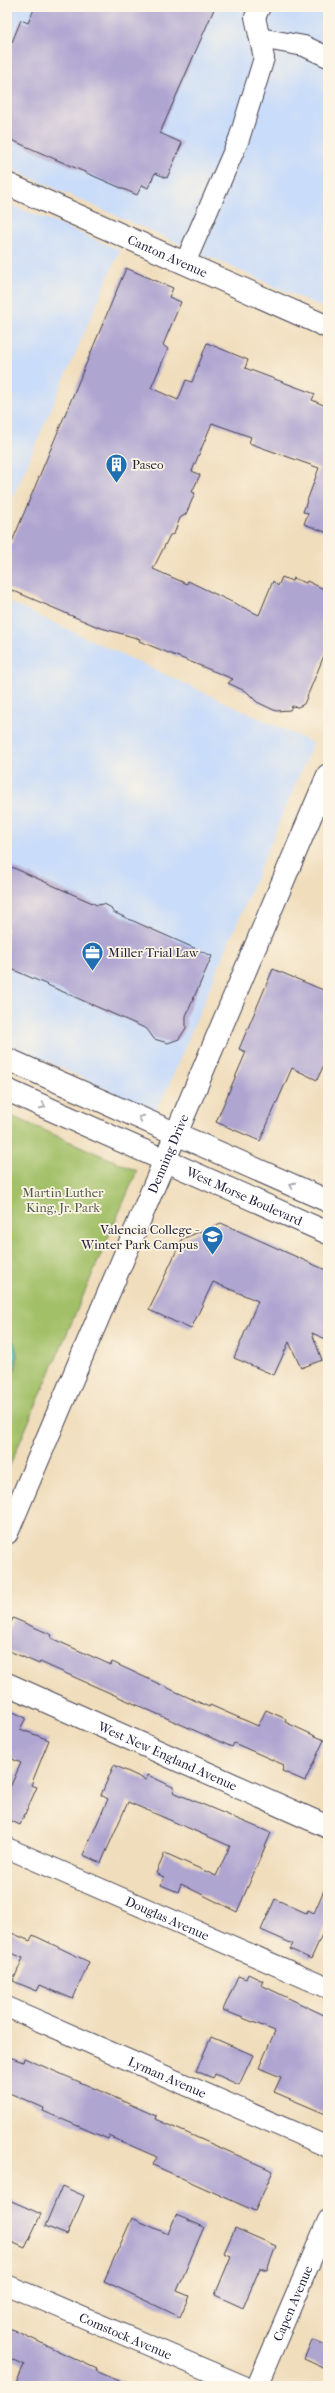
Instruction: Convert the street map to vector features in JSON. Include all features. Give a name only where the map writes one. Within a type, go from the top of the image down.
[{"type":"street","points":[[185,263],[241,134],[264,58],[255,17],[260,7]]},
{"type":"street","points":[[260,38],[304,46],[328,58]]},
{"type":"street","name":"Canton Avenue","points":[[7,184],[328,327]]},
{"type":"street","name":"Denning Drive","points":[[7,1533],[328,775]]},
{"type":"street","points":[[7,1059],[328,1201]]},
{"type":"street","name":"West Morse Boulevard","points":[[7,1090],[328,1233]]},
{"type":"street","name":"West New England Avenue","points":[[7,1684],[328,1827]]},
{"type":"street","name":"Douglas Avenue","points":[[7,1848],[328,1988]]},
{"type":"street","name":"Lyman Avenue","points":[[7,2007],[328,2147]]},
{"type":"street","name":"Capen Avenue","points":[[257,2386],[328,2220]]},
{"type":"street","name":"Comstock Avenue","points":[[7,2285],[244,2386]]},
{"type":"shaded area","points":[[7,7],[328,7],[328,310],[7,167]]},
{"type":"shaded area","points":[[7,203],[120,250],[7,511]]},
{"type":"shaded area","points":[[7,601],[313,743],[166,1092],[155,1111],[7,1043]]},
{"type":"green space","name":"Martin Luther King, Jr. Park","points":[[7,1114],[137,1171],[7,1472],[7,1387],[17,1364],[17,1353],[7,1326]]},
{"type":"water","points":[[7,1326],[14,1343],[16,1356],[7,1387]]},
{"type":"building","points":[[35,7],[215,7],[160,133],[182,143],[167,178],[155,173],[148,188],[142,185],[137,195],[7,138],[7,44],[12,42],[21,20],[28,23]]},
{"type":"building","name":"Paseo","points":[[126,268],[173,288],[169,297],[181,302],[163,345],[168,349],[151,388],[178,400],[186,380],[192,382],[207,343],[248,360],[245,368],[315,394],[312,400],[328,407],[328,533],[304,524],[308,513],[303,512],[319,468],[249,443],[251,437],[212,423],[192,471],[200,475],[192,492],[195,493],[186,514],[180,518],[174,534],[170,535],[153,569],[187,584],[188,581],[259,615],[273,581],[278,586],[282,577],[292,581],[293,578],[306,583],[307,581],[328,591],[328,646],[304,704],[298,707],[292,706],[290,710],[276,711],[257,702],[247,692],[228,683],[233,679],[139,641],[140,639],[98,627],[7,588],[7,554]]},
{"type":"building","points":[[7,865],[97,905],[104,904],[110,907],[113,912],[212,956],[186,1016],[186,1028],[179,1039],[168,1043],[154,1039],[147,1029],[7,967]]},
{"type":"building","points":[[273,969],[328,992],[328,1056],[317,1080],[292,1068],[260,1141],[216,1122],[246,1052],[239,1049]]},
{"type":"building","points":[[221,1223],[328,1271],[328,1340],[312,1333],[322,1360],[301,1368],[289,1342],[274,1375],[234,1358],[258,1301],[213,1282],[191,1329],[149,1310],[182,1239]]},
{"type":"building","points":[[13,1618],[52,1635],[51,1638],[111,1665],[112,1662],[209,1707],[210,1705],[258,1726],[266,1710],[286,1719],[285,1722],[324,1740],[305,1781],[282,1771],[284,1765],[234,1743],[232,1747],[40,1662],[39,1664],[7,1650],[7,1631]]},
{"type":"building","points":[[7,1709],[26,1718],[20,1729],[49,1740],[31,1785],[37,1787],[20,1825],[7,1819],[7,1794],[21,1763],[8,1757],[7,1760]]},
{"type":"building","points":[[114,1765],[146,1780],[148,1775],[175,1788],[173,1792],[271,1833],[237,1912],[181,1884],[178,1892],[161,1885],[164,1877],[156,1873],[165,1853],[216,1876],[230,1846],[128,1802],[101,1863],[83,1855],[108,1799],[101,1795]]},
{"type":"building","points":[[328,1881],[328,1921],[311,1959],[290,1949],[293,1944],[261,1930],[275,1899],[306,1913],[308,1910],[314,1913]]},
{"type":"building","points":[[7,1931],[30,1941],[33,1935],[89,1962],[73,1999],[40,1985],[37,1991],[13,1981],[23,1958],[7,1951]]},
{"type":"building","points":[[248,1974],[263,1981],[261,1985],[328,2017],[328,2115],[274,2092],[281,2077],[259,2068],[275,2031],[223,2010],[238,1976],[246,1979]]},
{"type":"building","points":[[211,2037],[253,2055],[239,2085],[215,2074],[213,2078],[196,2071]]},
{"type":"building","points":[[7,2056],[23,2062],[24,2058],[89,2086],[156,2116],[155,2119],[273,2171],[255,2211],[153,2165],[157,2157],[109,2136],[108,2139],[43,2111],[44,2108],[7,2092]]},
{"type":"building","points":[[62,2186],[84,2196],[67,2235],[45,2226]]},
{"type":"building","points":[[7,2199],[41,2214],[25,2248],[7,2240]]},
{"type":"building","points":[[176,2215],[204,2227],[177,2291],[189,2296],[180,2317],[104,2281],[132,2218],[168,2234]]},
{"type":"building","points":[[235,2228],[276,2246],[267,2270],[260,2268],[243,2308],[215,2295],[231,2256],[224,2253]]},
{"type":"building","points":[[7,2327],[97,2369],[96,2371],[131,2386],[15,2386],[24,2365],[7,2357]]},
{"type":"building","points":[[312,2340],[328,2347],[328,2370],[304,2359]]},
{"type":"place","name":"Paseo","points":[[116,484]]},
{"type":"place","name":"Miller Trial Law","points":[[92,972]]},
{"type":"place","name":"Valencia College - Winter Park Campus","points":[[213,1256]]}]
